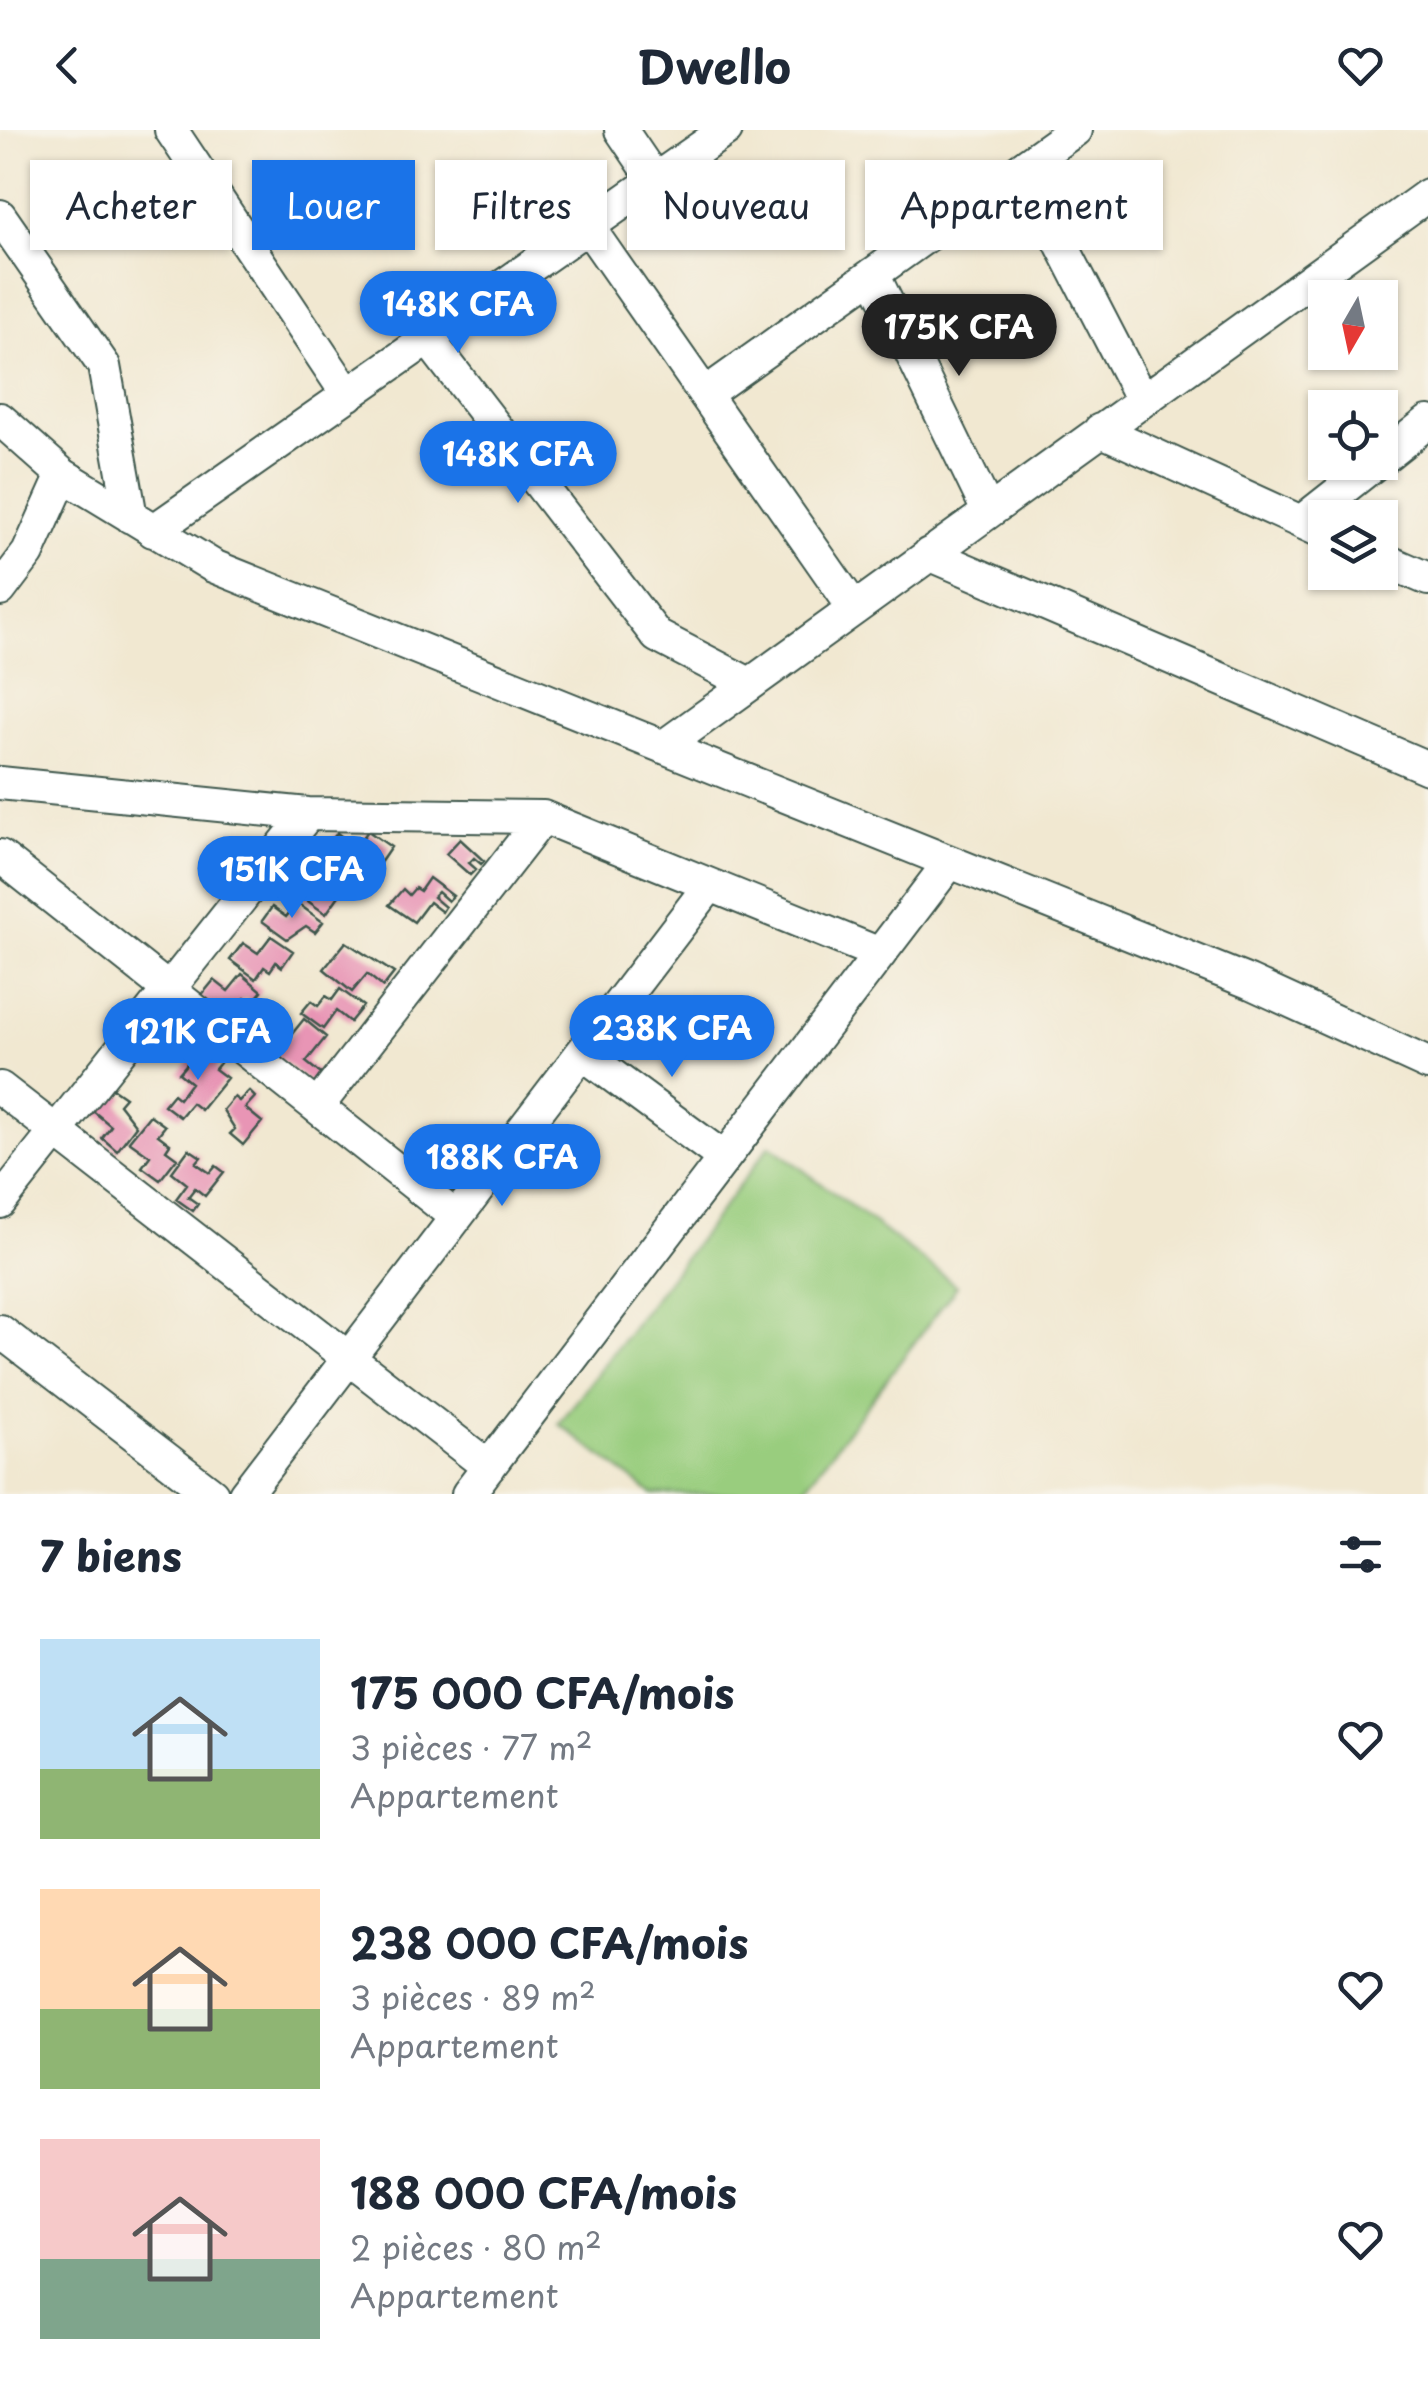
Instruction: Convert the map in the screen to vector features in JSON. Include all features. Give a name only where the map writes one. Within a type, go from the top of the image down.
[{"type":"street","points":[[171,130],[348,394]]},
{"type":"street","points":[[622,130],[642,160]]},
{"type":"street","points":[[683,160],[726,130]]},
{"type":"street","points":[[1033,160],[1074,130]]},
{"type":"street","points":[[663,747],[1428,195]]},
{"type":"street","points":[[0,216],[104,366],[142,524]]},
{"type":"street","points":[[142,524],[348,394],[555,250]]},
{"type":"street","points":[[604,250],[854,608]]},
{"type":"street","points":[[705,394],[907,250]]},
{"type":"street","points":[[1064,250],[1142,400]]},
{"type":"street","points":[[873,274],[988,511]]},
{"type":"street","points":[[428,339],[657,636],[748,684]]},
{"type":"street","points":[[0,419],[63,475],[213,566],[1249,982],[1428,1064]]},
{"type":"street","points":[[1398,445],[1428,422]]},
{"type":"street","points":[[1100,430],[1308,525]]},
{"type":"street","points":[[0,590],[28,554],[63,475]]},
{"type":"street","points":[[1340,500],[1359,480]]},
{"type":"street","points":[[928,554],[1428,768]]},
{"type":"street","points":[[1398,566],[1428,580]]},
{"type":"street","points":[[0,782],[308,814],[542,817],[880,954]]},
{"type":"street","points":[[0,1202],[308,814]]},
{"type":"street","points":[[317,1108],[542,817]]},
{"type":"street","points":[[0,856],[456,1218]]},
{"type":"street","points":[[468,1494],[950,862]]},
{"type":"street","points":[[245,1494],[710,885]]},
{"type":"street","points":[[582,1052],[724,1158]]},
{"type":"street","points":[[0,1088],[489,1467]]},
{"type":"street","points":[[0,1331],[212,1494]]},
{"type":"green space","points":[[770,1145],[957,1286],[800,1494],[652,1494],[559,1424]]},
{"type":"building","points":[[368,831],[391,847],[380,863],[373,859],[368,867],[363,864],[354,876],[322,853],[337,833],[356,847]]},
{"type":"building","points":[[460,839],[484,861],[481,864],[474,858],[469,863],[476,869],[470,875],[446,854]]},
{"type":"building","points":[[304,848],[337,872],[330,881],[343,890],[326,914],[281,882]]},
{"type":"building","points":[[429,878],[453,896],[448,901],[438,892],[433,897],[445,907],[442,912],[429,902],[414,922],[389,905],[403,889],[409,895],[415,888],[420,891]]},
{"type":"building","points":[[297,903],[323,922],[315,932],[306,926],[287,939],[262,921],[272,907],[286,917]]},
{"type":"building","points":[[271,936],[293,951],[282,967],[276,962],[270,971],[264,967],[256,979],[230,960],[243,943],[258,953]]},
{"type":"building","points":[[346,942],[394,973],[383,987],[367,974],[352,992],[324,969]]},
{"type":"building","points":[[242,974],[262,991],[252,1003],[245,998],[223,1016],[200,997],[214,980],[228,991]]},
{"type":"building","points":[[340,989],[363,1006],[350,1022],[336,1011],[323,1029],[301,1013],[311,1001],[318,1006],[326,996],[332,1000]]},
{"type":"building","points":[[267,1010],[281,1023],[262,1046],[248,1035]]},
{"type":"building","points":[[304,1019],[326,1037],[306,1062],[321,1074],[313,1085],[275,1055]]},
{"type":"building","points":[[201,1047],[220,1063],[215,1069],[227,1078],[201,1110],[192,1103],[180,1117],[164,1105],[173,1094],[179,1099],[191,1083],[179,1073]]},
{"type":"building","points":[[112,1088],[125,1097],[119,1104],[136,1126],[117,1151],[102,1138],[111,1126],[93,1111]]},
{"type":"building","points":[[249,1091],[255,1097],[245,1108],[262,1122],[243,1145],[230,1134],[235,1129],[223,1110],[234,1097],[239,1101]]},
{"type":"building","points":[[150,1115],[165,1126],[158,1135],[170,1144],[166,1150],[177,1158],[160,1180],[142,1167],[150,1156],[129,1141]]},
{"type":"building","points":[[189,1149],[201,1157],[196,1163],[210,1173],[216,1166],[224,1172],[205,1196],[195,1188],[188,1197],[198,1204],[193,1211],[176,1199],[187,1184],[172,1172]]}]
